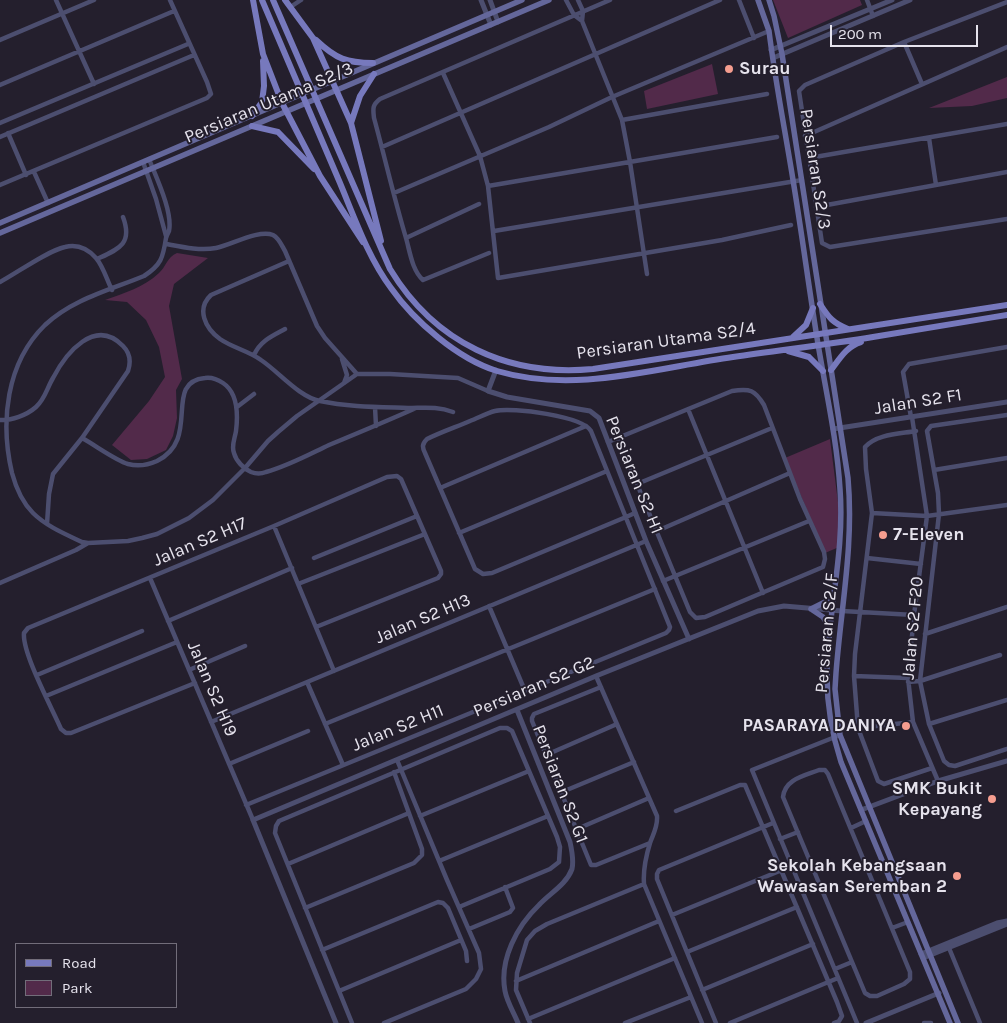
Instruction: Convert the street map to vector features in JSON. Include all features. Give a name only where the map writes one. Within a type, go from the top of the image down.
[{"type":"main road","points":[[252,116],[262,102],[264,86],[263,54],[253,0]]},
{"type":"main road","points":[[262,0],[372,256]]},
{"type":"main road","name":"Persiaran Utama S2/4","points":[[273,0],[385,259],[401,287],[441,327],[482,353],[527,368],[563,371],[593,369],[1007,305]]},
{"type":"main road","name":"Persiaran Utama S2/3","points":[[0,223],[522,0]]},
{"type":"main road","name":"Persiaran Utama S2/3","points":[[0,233],[550,0]]},
{"type":"main road","name":"Persiaran S2/F","points":[[758,0],[769,31],[840,481],[842,525],[830,629],[827,676],[829,710],[834,737],[841,762],[922,956],[958,1023]]},
{"type":"main road","name":"Persiaran S2/3","points":[[769,0],[782,54],[827,343]]},
{"type":"main road","points":[[289,2],[314,38],[326,50],[354,63],[373,64]]},
{"type":"main road","points":[[314,38],[334,80],[351,123],[385,259]]},
{"type":"main road","points":[[263,54],[282,102],[320,176],[390,287],[418,320],[448,344],[478,362],[496,370],[538,380],[593,378],[874,337],[1007,315]]},
{"type":"main road","points":[[351,123],[360,96],[374,74]]},
{"type":"main road","points":[[252,126],[278,132],[320,176]]},
{"type":"main road","points":[[820,304],[829,318],[836,324],[849,330]]},
{"type":"main road","points":[[789,339],[806,325],[813,308]]},
{"type":"main road","points":[[832,370],[842,355],[854,344],[874,337]]},
{"type":"main road","name":"Persiaran S2/F","points":[[827,343],[841,428],[850,504],[850,543],[835,689],[840,735],[929,953],[950,1023]]},
{"type":"main road","points":[[786,350],[809,358],[823,371]]},
{"type":"main road","points":[[811,609],[828,600],[835,590]]},
{"type":"main road","points":[[811,609],[824,617],[830,629]]},
{"type":"street","points":[[56,0],[94,84]]},
{"type":"street","points":[[0,40],[94,0]]},
{"type":"street","points":[[0,185],[207,98],[210,94],[207,82],[188,44],[170,0]]},
{"type":"street","points":[[289,2],[301,0]]},
{"type":"street","points":[[481,0],[490,25]]},
{"type":"street","points":[[490,0],[498,22]]},
{"type":"street","points":[[566,0],[574,15],[582,21]]},
{"type":"street","points":[[578,0],[583,11],[582,21],[622,120],[647,274]]},
{"type":"street","points":[[489,253],[423,280],[412,260],[406,238],[374,118],[373,107],[375,102],[610,0]]},
{"type":"street","points":[[382,147],[720,0]]},
{"type":"street","points":[[739,0],[754,38]]},
{"type":"street","points":[[867,0],[873,16]]},
{"type":"street","points":[[771,50],[892,0]]},
{"type":"street","points":[[773,58],[910,0]]},
{"type":"street","points":[[1007,2],[904,42],[805,85],[799,91],[822,243],[830,247],[1007,219]]},
{"type":"street","points":[[0,85],[174,11]]},
{"type":"street","points":[[394,193],[612,97],[769,31]]},
{"type":"street","points":[[904,42],[922,84]]},
{"type":"street","points":[[0,124],[188,44]]},
{"type":"street","points":[[805,136],[1007,47]]},
{"type":"street","points":[[0,137],[194,55]]},
{"type":"street","points":[[443,73],[480,156],[488,186],[498,278],[722,240],[791,225]]},
{"type":"street","points":[[622,120],[767,94]]},
{"type":"street","points":[[809,158],[1007,124]]},
{"type":"street","points":[[8,133],[26,175]]},
{"type":"street","points":[[488,186],[777,137]]},
{"type":"street","points":[[929,138],[936,185]]},
{"type":"street","points":[[149,159],[149,170],[154,193],[166,236],[166,244],[161,261],[144,276],[75,304],[53,319],[33,339],[15,371],[8,393],[2,420],[8,460],[15,484],[24,502],[34,514],[47,524],[82,542],[88,543],[128,541],[157,534],[189,518],[212,500],[245,468],[268,441],[297,416],[357,374],[458,378],[488,391],[496,370]]},
{"type":"street","points":[[143,162],[161,190],[168,213],[169,230],[166,236]]},
{"type":"street","points":[[34,172],[48,203]]},
{"type":"street","points":[[816,207],[1007,172]]},
{"type":"street","points":[[494,232],[636,206],[802,180]]},
{"type":"street","points":[[154,193],[161,190]]},
{"type":"street","points":[[406,238],[479,204]]},
{"type":"street","points":[[97,259],[119,248],[124,243],[127,228],[123,217]]},
{"type":"street","points":[[166,244],[196,249],[216,248],[262,234],[273,235],[280,243],[289,261],[317,326],[325,338],[357,374]]},
{"type":"street","points":[[0,282],[53,252],[65,247],[82,247],[97,259],[112,290]]},
{"type":"street","points":[[289,261],[211,295],[204,301],[202,308],[204,320],[220,339],[254,356],[308,397],[318,401],[375,407],[435,407],[452,412]]},
{"type":"street","points":[[254,356],[257,349],[266,340],[285,329]]},
{"type":"street","points":[[2,420],[18,417],[36,407],[48,391],[52,379],[63,360],[85,340],[92,336],[102,335],[119,342],[126,348],[130,364],[128,371],[82,438],[53,474],[48,494],[47,524]]},
{"type":"street","points":[[938,781],[913,722],[908,680],[914,615],[927,516],[916,431],[903,372],[909,364],[1007,347]]},
{"type":"street","points":[[341,356],[347,375],[343,384]]},
{"type":"street","points":[[82,438],[127,464],[149,465],[170,452],[177,443],[182,426],[182,397],[185,389],[189,384],[204,378],[213,378],[228,386],[237,407],[233,453],[245,468],[259,474],[416,408]]},
{"type":"street","points":[[608,442],[732,391],[746,389],[757,394],[764,405],[809,521],[824,552],[823,567],[712,615],[696,618],[690,612],[673,577],[657,531],[618,438]]},
{"type":"street","name":"Persiaran S2 H1","points":[[488,391],[507,397],[590,411],[599,418],[646,541],[689,638]]},
{"type":"street","points":[[237,407],[254,394]]},
{"type":"street","name":"Jalan S2 F1","points":[[833,429],[1007,402]]},
{"type":"street","points":[[375,407],[376,426]]},
{"type":"street","points":[[325,724],[655,589],[626,517],[607,471],[592,431],[586,426],[563,417],[506,409],[494,411],[427,439],[424,442],[423,448],[475,569],[483,574],[492,573],[626,517],[635,513]]},
{"type":"street","points":[[688,409],[762,593]]},
{"type":"street","name":"Jalan S2 F20","points":[[1007,415],[931,426],[927,431],[939,514],[920,681],[930,724],[944,761],[949,765],[955,766],[1007,749]]},
{"type":"street","points":[[440,488],[586,426]]},
{"type":"street","points":[[636,484],[772,428]]},
{"type":"street","points":[[916,431],[879,437],[870,441],[865,447],[872,513],[854,676],[858,728],[881,784],[932,768]]},
{"type":"street","points":[[934,470],[1007,458]]},
{"type":"street","points":[[460,533],[607,471]]},
{"type":"street","points":[[657,531],[790,473]]},
{"type":"street","name":"Jalan S2 H17","points":[[36,675],[24,643],[24,632],[28,628],[387,477],[393,475],[401,479],[417,516]]},
{"type":"street","points":[[872,513],[927,516],[1007,505]]},
{"type":"street","points":[[314,558],[417,516],[441,571],[438,578],[316,627]]},
{"type":"street","points":[[663,581],[809,521]]},
{"type":"street","points":[[274,526],[334,670]]},
{"type":"street","points":[[298,584],[425,534]]},
{"type":"street","name":"Jalan S2 H13","points":[[211,722],[646,541]]},
{"type":"street","points":[[0,583],[88,543]]},
{"type":"street","points":[[867,558],[921,564]]},
{"type":"street","points":[[168,620],[292,568]]},
{"type":"street","name":"Jalan S2 H19","points":[[150,578],[253,820]]},
{"type":"street","name":"Jalan S2 H11","points":[[247,807],[343,765],[666,633],[670,627],[655,589]]},
{"type":"street","points":[[489,606],[525,691]]},
{"type":"street","name":"Persiaran S2 G2","points":[[253,820],[596,676],[758,611],[784,606],[842,611]]},
{"type":"street","points":[[925,634],[1007,607]]},
{"type":"street","points":[[842,611],[914,615]]},
{"type":"street","points":[[142,631],[36,675],[62,729],[66,733],[71,733],[195,683]]},
{"type":"street","points":[[46,696],[177,642]]},
{"type":"street","points":[[189,670],[245,646]]},
{"type":"street","points":[[854,676],[920,681],[1000,655]]},
{"type":"street","points":[[596,676],[657,818],[643,875],[644,884],[702,1023]]},
{"type":"street","points":[[307,682],[343,765]]},
{"type":"street","points":[[601,687],[534,714],[532,722],[591,865],[593,866],[650,843]]},
{"type":"street","points":[[930,724],[1007,700]]},
{"type":"street","name":"Persiaran S2 G1","points":[[517,710],[570,842],[573,855],[572,867],[568,877],[527,918],[516,933],[508,957],[504,975],[506,993],[518,1023]]},
{"type":"street","points":[[858,728],[913,722]]},
{"type":"street","points":[[546,754],[617,724]]},
{"type":"street","points":[[352,1023],[275,833],[279,821],[500,728],[506,728],[512,731],[548,816],[560,847],[559,862],[550,869],[459,907]]},
{"type":"street","points":[[229,764],[308,731]]},
{"type":"street","points":[[840,735],[752,770],[857,1023]]},
{"type":"street","points":[[384,1023],[393,1021],[470,986],[481,969],[479,953],[397,760]]},
{"type":"street","points":[[861,810],[938,781],[1007,761]]},
{"type":"street","points":[[562,792],[634,762]]},
{"type":"street","points":[[420,816],[529,770]]},
{"type":"street","points":[[819,770],[825,770],[910,972],[910,978],[904,984],[877,996],[870,996],[865,993],[798,832],[783,797],[784,790],[788,783],[819,770]]},
{"type":"street","points":[[305,908],[420,859],[422,849],[394,772]]},
{"type":"street","points":[[676,811],[740,785],[745,785],[829,982],[842,1016],[836,1022]]},
{"type":"street","points":[[577,829],[649,798]]},
{"type":"street","points":[[288,864],[409,813]]},
{"type":"street","points":[[439,861],[548,816]]},
{"type":"street","points":[[253,820],[336,1023]]},
{"type":"street","points":[[851,828],[866,821]]},
{"type":"street","points":[[716,1023],[657,879],[657,874],[659,870],[774,823]]},
{"type":"street","points":[[780,839],[798,832]]},
{"type":"street","points":[[672,915],[782,870]]},
{"type":"street","points":[[644,884],[547,924],[535,931],[527,940],[516,981],[516,990],[529,1021],[675,958]]},
{"type":"street","points":[[469,929],[510,912],[514,908],[505,888]]},
{"type":"street","points":[[322,950],[438,902],[443,903],[448,908],[466,951],[467,961]]},
{"type":"street","points":[[687,952],[798,907]]},
{"type":"street","points":[[516,981],[659,921]]},
{"type":"street","points":[[892,928],[908,922]]},
{"type":"street","points":[[929,953],[949,948],[1007,922]]},
{"type":"street","points":[[922,956],[997,923],[1007,922]]},
{"type":"street","points":[[339,991],[461,940]]},
{"type":"street","points":[[702,990],[813,944]]},
{"type":"street","points":[[949,948],[980,1023]]},
{"type":"street","points":[[835,970],[852,962]]},
{"type":"street","points":[[730,1023],[838,978]]},
{"type":"street","points":[[866,1023],[941,992]]},
{"type":"street","points":[[626,1023],[691,997]]},
{"type":"street","points":[[924,1023],[931,1023]]},
{"type":"green space","points":[[773,0],[860,0],[862,5],[788,38]]},
{"type":"green space","points":[[712,64],[718,94],[647,109],[644,91]]},
{"type":"green space","points":[[1007,77],[1007,98],[972,106],[929,108]]},
{"type":"green space","points":[[177,253],[208,258],[174,284],[169,306],[182,379],[176,390],[177,418],[173,436],[166,450],[147,459],[131,460],[112,445],[149,401],[165,377],[159,347],[146,320],[127,302],[105,300],[146,283],[159,273],[171,257]]},
{"type":"green space","points":[[830,439],[841,526],[839,547],[825,553],[785,458]]},
{"type":"place","name":"Surau","points":[[729,69]]},
{"type":"place","name":"7-Eleven","points":[[883,535]]},
{"type":"place","name":"PASARAYA DANIYA","points":[[906,726]]},
{"type":"place","name":"SMK Bukit Kepayang","points":[[992,799]]},
{"type":"place","name":"Sekolah Kebangsaan Wawasan Seremban 2","points":[[957,876]]}]
